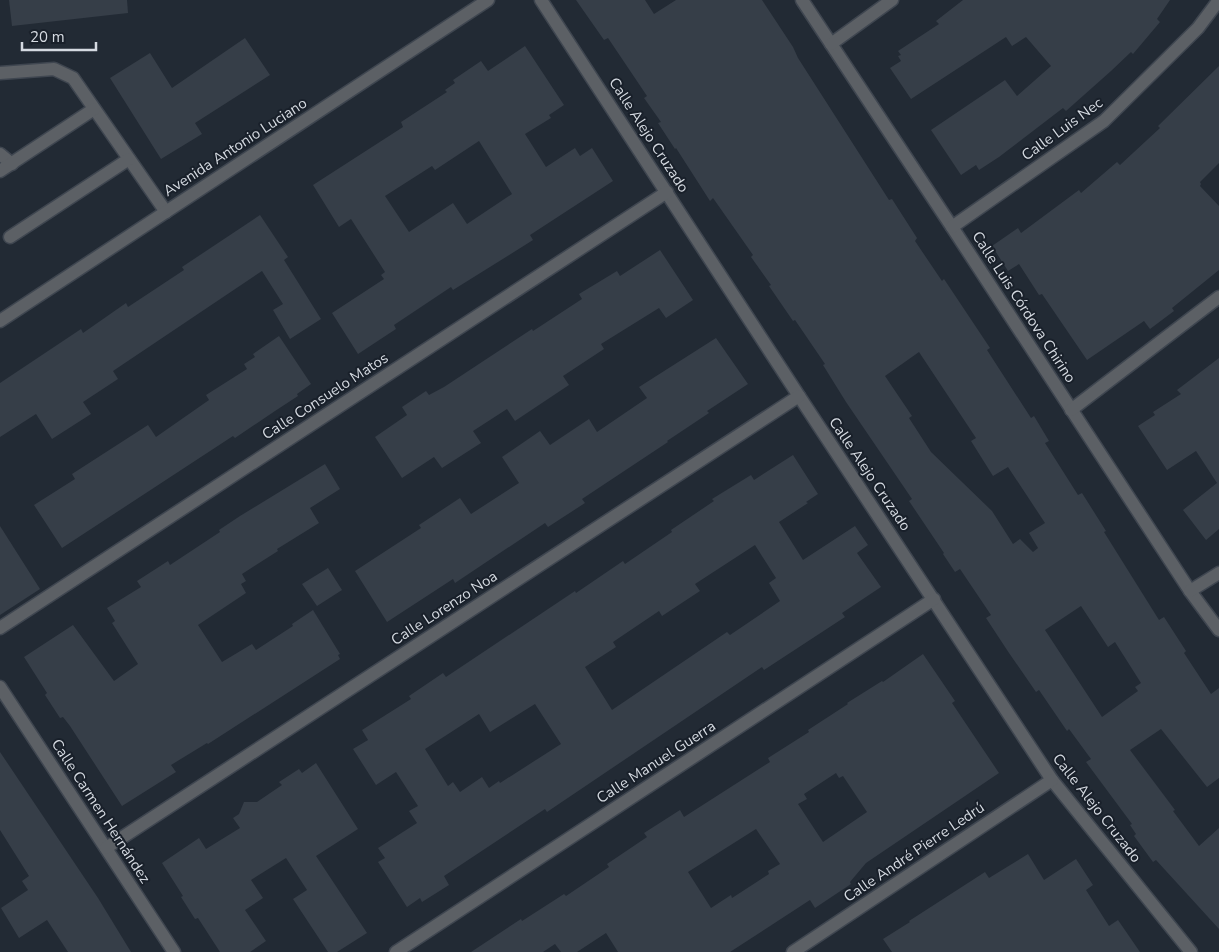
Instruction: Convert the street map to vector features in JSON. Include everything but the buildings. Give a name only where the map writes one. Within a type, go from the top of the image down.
[{"type":"street","name":"Avenida Antonio Luciano","points":[[0,321],[488,0]]},
{"type":"street","name":"Calle Alejo Cruzado","points":[[541,0],[1052,780],[1191,952]]},
{"type":"street","name":"Calle Luis Córdova Chirino","points":[[802,0],[1190,591],[1219,630]]},
{"type":"street","points":[[832,44],[892,0]]},
{"type":"street","name":"Calle Luis Nec","points":[[952,227],[1104,121],[1198,28],[1219,0]]},
{"type":"street","points":[[0,73],[54,70],[73,78],[166,212]]},
{"type":"street","points":[[0,171],[94,110]]},
{"type":"street","points":[[0,154],[12,164]]},
{"type":"street","points":[[10,237],[129,159]]},
{"type":"street","name":"Calle Consuelo Matos","points":[[0,628],[667,192]]},
{"type":"street","points":[[1071,410],[1219,297]]},
{"type":"street","name":"Calle Lorenzo Noa","points":[[106,848],[799,396]]},
{"type":"street","points":[[1190,591],[1219,573]]},
{"type":"street","name":"Calle Manuel Guerra","points":[[396,952],[934,599]]},
{"type":"street","name":"Calle Carmen Hernández","points":[[0,687],[174,952]]},
{"type":"street","name":"Calle André Pierre Ledrú","points":[[793,952],[1052,780]]}]
